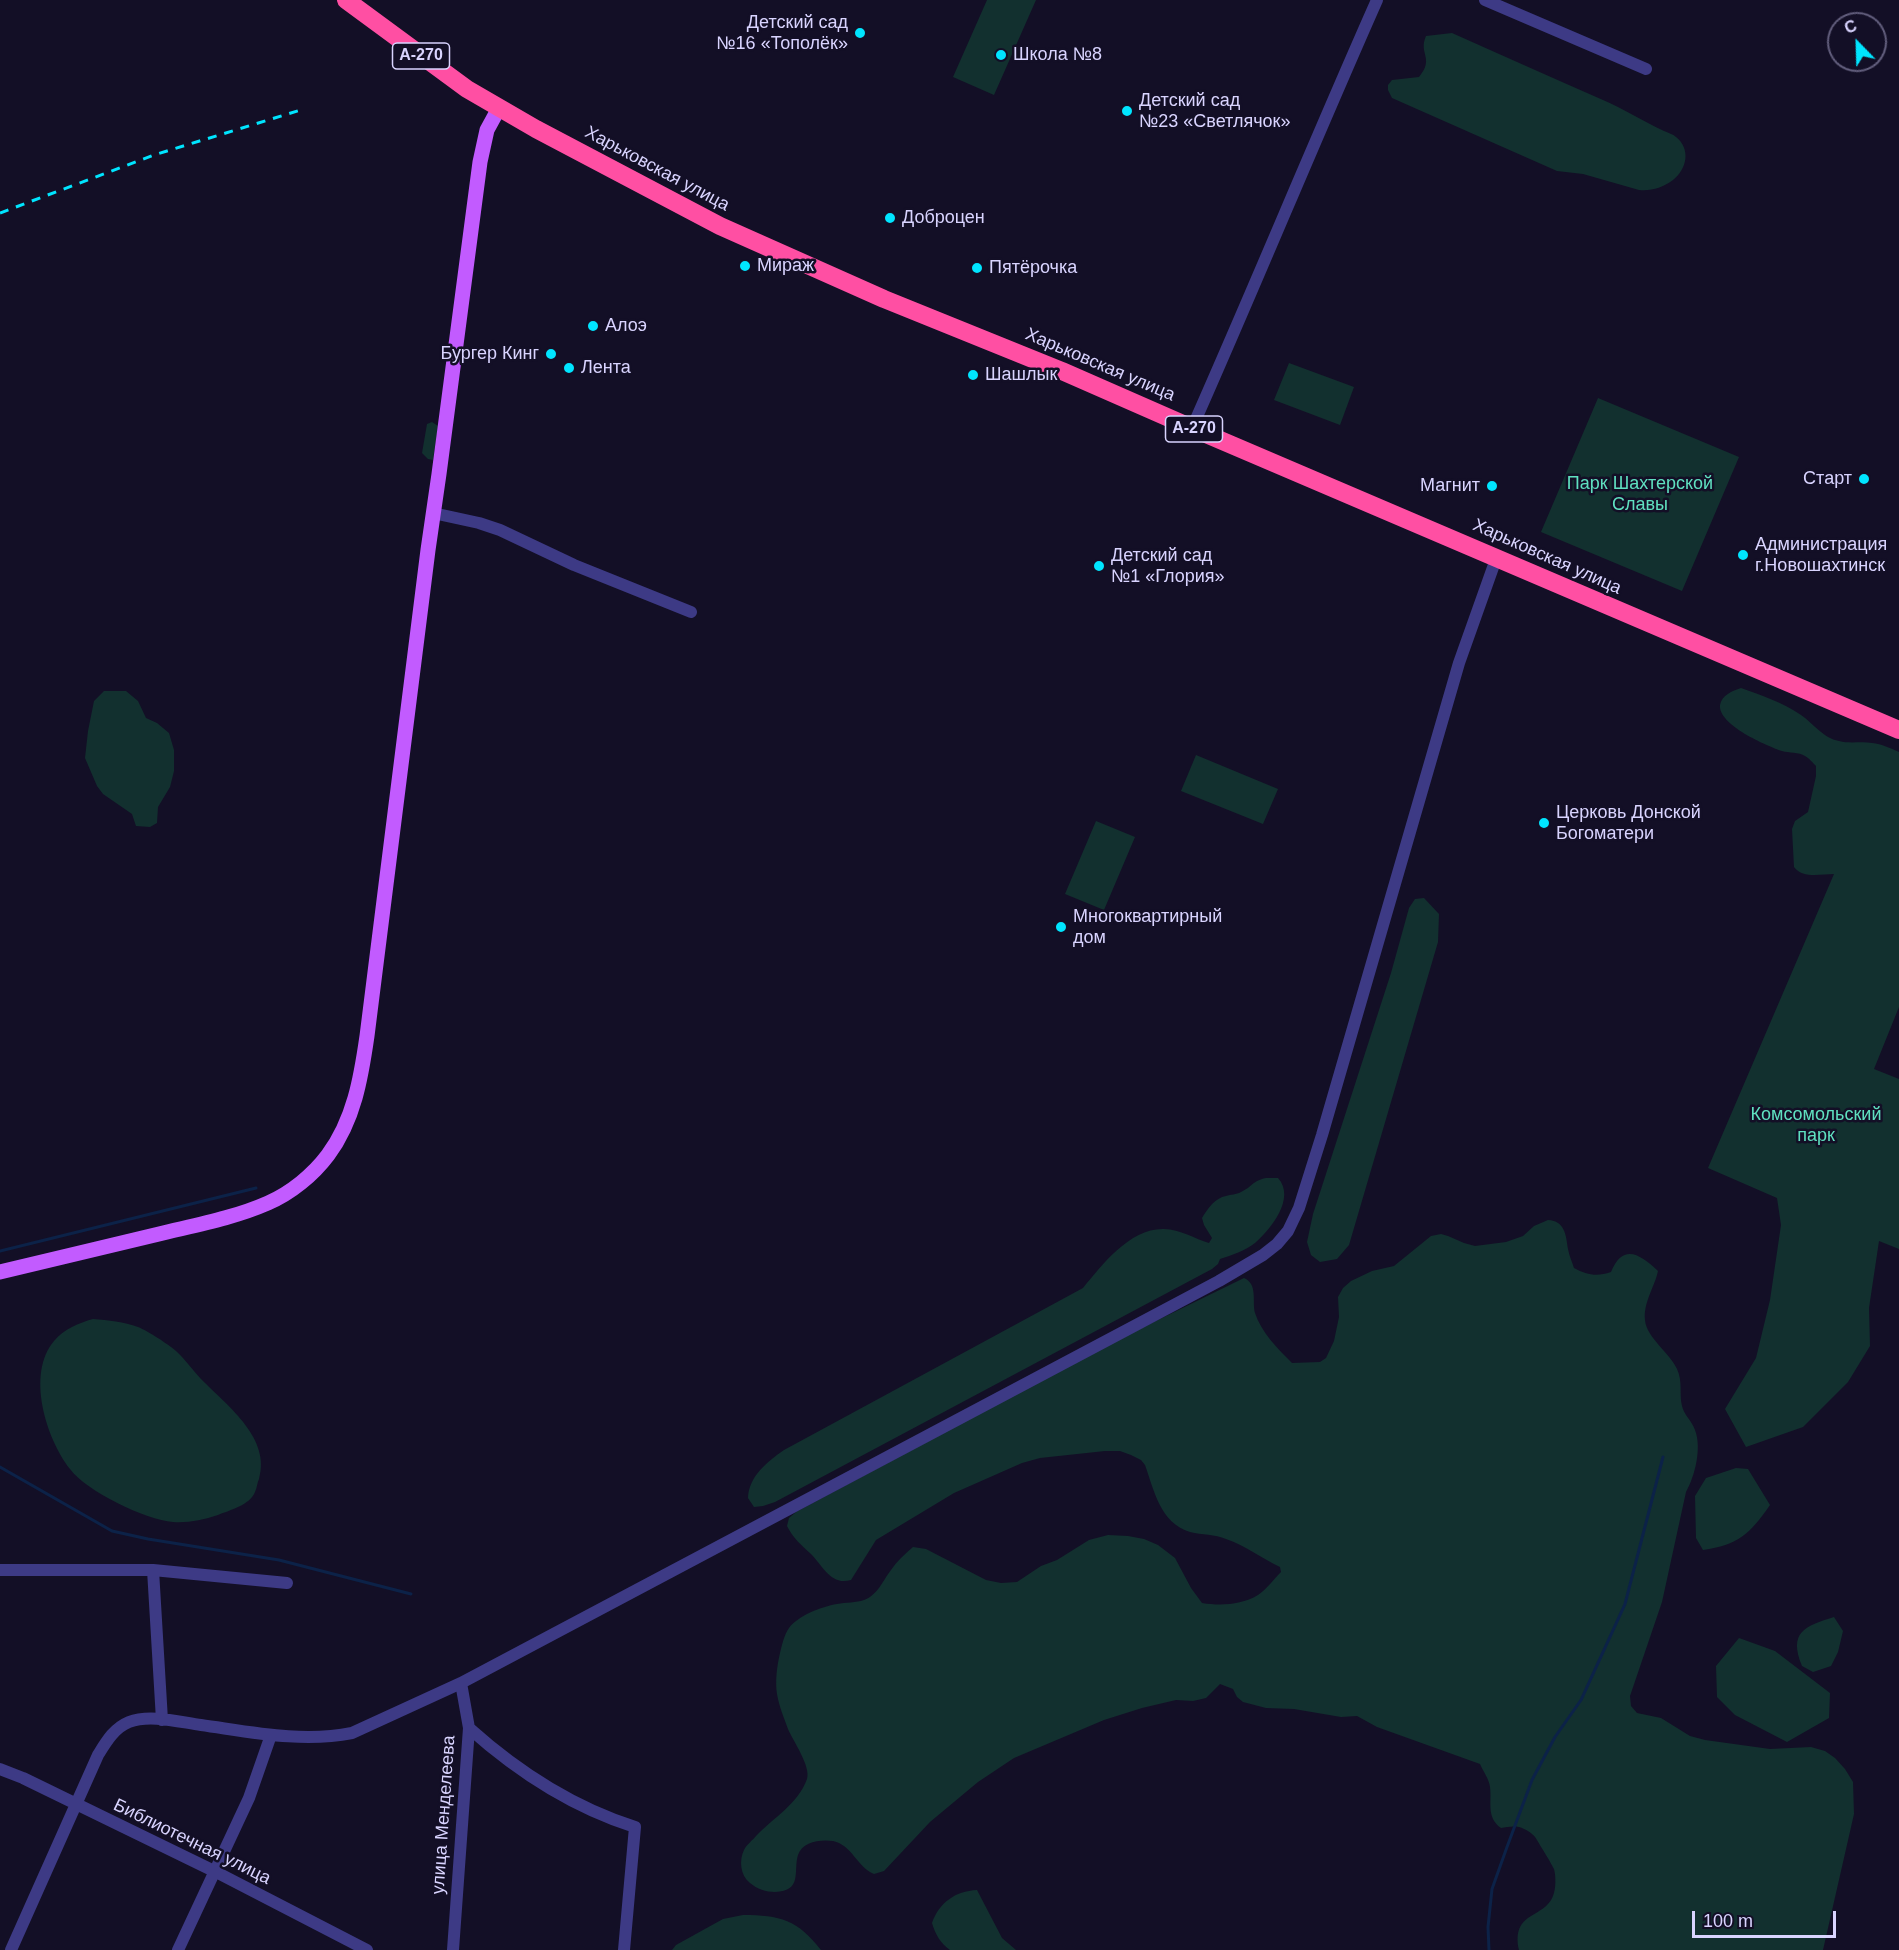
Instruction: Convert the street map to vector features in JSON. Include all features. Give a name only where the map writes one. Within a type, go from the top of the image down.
[{"type":"highway","name":"Харьковская улица","points":[[346,0],[446,75],[499,108],[720,226],[1899,730]]},
{"type":"main road","points":[[0,1272],[202,1224],[270,1203],[309,1176],[327,1156],[340,1136],[351,1111],[360,1079],[367,1036],[480,162],[488,130],[499,108]]},
{"type":"street","points":[[1192,428],[1377,0]]},
{"type":"street","points":[[1485,0],[1646,69]]},
{"type":"street","points":[[433,513],[500,530],[574,565],[692,612]]},
{"type":"street","points":[[11,1950],[98,1755],[108,1739],[125,1723],[142,1719],[162,1720],[271,1735],[306,1737],[339,1736],[352,1733],[461,1683],[1209,1286],[1263,1255],[1283,1238],[1299,1208],[1322,1135],[1459,663],[1496,558]]},
{"type":"street","points":[[0,1570],[153,1570],[287,1583]]},
{"type":"street","points":[[153,1570],[162,1720]]},
{"type":"street","name":"улица Менделеева","points":[[453,1950],[469,1728],[461,1683]]},
{"type":"street","points":[[469,1728],[522,1772],[567,1799],[591,1811],[635,1827],[624,1950]]},
{"type":"street","points":[[178,1950],[249,1798],[271,1735]]},
{"type":"street","name":"Библиотечная улица","points":[[0,1768],[216,1872],[367,1950]]},
{"type":"green space","points":[[987,0],[1036,0],[994,95],[953,77]]},
{"type":"green space","points":[[1452,33],[1611,104],[1673,135],[1684,147],[1684,165],[1678,175],[1665,185],[1639,190],[1583,174],[1557,171],[1392,98],[1388,85],[1392,80],[1419,77],[1424,71],[1426,36]]},
{"type":"green space","points":[[1289,363],[1354,387],[1340,425],[1274,400]]},
{"type":"green space","name":"Парк Шахтерской Славы","points":[[1598,398],[1739,457],[1682,591],[1541,532]]},
{"type":"green space","points":[[432,422],[438,426],[433,460],[428,459],[422,453],[427,424]]},
{"type":"green space","name":"Комсомольский парк","points":[[1741,688],[1787,707],[1833,739],[1876,744],[1899,752],[1899,1007],[1874,1069],[1899,1079],[1899,1249],[1879,1241],[1869,1308],[1870,1346],[1848,1382],[1803,1427],[1746,1447],[1725,1409],[1756,1358],[1770,1300],[1781,1225],[1777,1198],[1708,1168],[1834,874],[1807,874],[1794,867],[1792,829],[1795,821],[1808,812],[1816,766],[1803,755],[1782,751],[1755,740],[1727,720],[1721,713],[1721,702],[1728,694]]},
{"type":"green space","points":[[104,691],[126,691],[138,701],[146,718],[157,723],[169,733],[174,750],[174,771],[170,787],[158,807],[157,823],[150,827],[136,826],[132,814],[103,794],[85,758],[94,701]]},
{"type":"green space","points":[[1196,755],[1278,789],[1263,824],[1181,791]]},
{"type":"green space","points":[[1096,821],[1135,837],[1104,910],[1065,894]]},
{"type":"green space","points":[[1424,898],[1439,914],[1438,942],[1349,1245],[1337,1259],[1320,1262],[1311,1255],[1307,1242],[1313,1214],[1391,973],[1409,908],[1415,899]]},
{"type":"green space","points":[[1266,1178],[1278,1178],[1283,1186],[1283,1204],[1274,1222],[1251,1246],[1220,1259],[1212,1269],[775,1502],[754,1507],[748,1498],[755,1476],[784,1450],[1083,1288],[1128,1241],[1152,1230],[1170,1229],[1209,1243],[1212,1238],[1202,1218],[1209,1207],[1218,1199],[1239,1193]]},
{"type":"green space","points":[[1548,1220],[1558,1223],[1564,1230],[1574,1268],[1588,1274],[1606,1274],[1611,1272],[1621,1257],[1632,1254],[1645,1260],[1658,1271],[1646,1307],[1646,1326],[1677,1369],[1682,1406],[1697,1437],[1698,1453],[1695,1470],[1686,1492],[1662,1602],[1630,1696],[1631,1706],[1637,1713],[1661,1718],[1690,1736],[1770,1749],[1811,1747],[1825,1751],[1845,1769],[1853,1782],[1854,1814],[1823,1950],[1519,1950],[1520,1928],[1524,1922],[1549,1903],[1555,1886],[1555,1872],[1531,1833],[1518,1827],[1501,1828],[1496,1824],[1491,1814],[1489,1784],[1480,1764],[1377,1727],[1357,1716],[1341,1717],[1294,1709],[1266,1708],[1243,1702],[1233,1689],[1220,1684],[1206,1698],[1193,1701],[1176,1700],[1142,1708],[1104,1720],[1014,1758],[978,1782],[930,1822],[884,1871],[874,1874],[868,1871],[840,1843],[823,1841],[807,1844],[800,1851],[795,1879],[790,1888],[775,1892],[762,1890],[747,1880],[742,1872],[741,1863],[745,1848],[798,1796],[808,1774],[788,1729],[777,1694],[777,1668],[786,1634],[793,1623],[811,1612],[831,1605],[858,1602],[869,1598],[913,1547],[926,1549],[986,1580],[1001,1583],[1017,1582],[1089,1540],[1108,1535],[1144,1539],[1158,1545],[1175,1558],[1202,1603],[1216,1604],[1238,1603],[1258,1595],[1281,1572],[1280,1567],[1233,1542],[1180,1528],[1160,1505],[1145,1465],[1141,1460],[1120,1451],[1040,1458],[1022,1463],[954,1493],[876,1540],[851,1580],[833,1578],[795,1538],[787,1526],[789,1518],[796,1512],[1115,1341],[1244,1278],[1253,1289],[1254,1308],[1258,1320],[1276,1346],[1292,1363],[1320,1362],[1326,1358],[1334,1341],[1339,1317],[1338,1297],[1351,1281],[1372,1271],[1394,1266],[1431,1236],[1441,1234],[1475,1246],[1506,1242],[1523,1236],[1534,1226]]},
{"type":"green space","points":[[93,1319],[133,1325],[163,1341],[180,1355],[236,1413],[259,1450],[261,1464],[259,1479],[256,1490],[249,1500],[234,1509],[201,1520],[173,1522],[161,1520],[117,1503],[89,1486],[70,1469],[53,1441],[47,1424],[42,1406],[41,1371],[46,1355],[62,1333]]},
{"type":"green space","points":[[1736,1468],[1748,1469],[1770,1505],[1756,1524],[1742,1537],[1725,1545],[1703,1550],[1696,1538],[1695,1496],[1706,1478]]},
{"type":"green space","points":[[1834,1617],[1843,1631],[1838,1652],[1831,1666],[1813,1672],[1802,1666],[1798,1655],[1798,1638],[1807,1627]]},
{"type":"green space","points":[[1739,1638],[1775,1651],[1830,1693],[1829,1718],[1787,1742],[1735,1715],[1717,1697],[1716,1666]]},
{"type":"green space","points":[[977,1890],[1002,1938],[1016,1950],[950,1950],[939,1938],[932,1923],[939,1910],[949,1899]]},
{"type":"green space","points":[[743,1915],[768,1916],[787,1921],[804,1932],[821,1950],[672,1950],[676,1945],[723,1919]]},
{"type":"waterway","points":[[0,1251],[256,1188]]},
{"type":"waterway","points":[[1489,1950],[1488,1927],[1492,1889],[1532,1780],[1555,1737],[1581,1700],[1625,1604],[1663,1457]]},
{"type":"waterway","points":[[0,1467],[112,1531],[279,1560],[411,1594]]},
{"type":"railway","points":[[0,213],[154,155],[304,109]]},
{"type":"place","name":"Детский сад №16 «Тополёк»","points":[[860,33]]},
{"type":"place","name":"Школа №8","points":[[1001,55]]},
{"type":"place","name":"Детский сад №23 «Светлячок»","points":[[1127,111]]},
{"type":"place","name":"Доброцен","points":[[890,218]]},
{"type":"place","name":"Мираж","points":[[745,266]]},
{"type":"place","name":"Пятёрочка","points":[[977,268]]},
{"type":"place","name":"Алоэ","points":[[593,326]]},
{"type":"place","name":"Бургер Кинг","points":[[551,354]]},
{"type":"place","name":"Лента","points":[[569,368]]},
{"type":"place","name":"Шашлык","points":[[973,375]]},
{"type":"place","name":"Старт","points":[[1864,479]]},
{"type":"place","name":"Магнит","points":[[1492,486]]},
{"type":"place","name":"Администрация г.Новошахтинск","points":[[1743,555]]},
{"type":"place","name":"Детский сад №1 «Глория»","points":[[1099,566]]},
{"type":"place","name":"Церковь Донской Богоматери","points":[[1544,823]]},
{"type":"place","name":"Многоквартирный дом","points":[[1061,927]]}]
